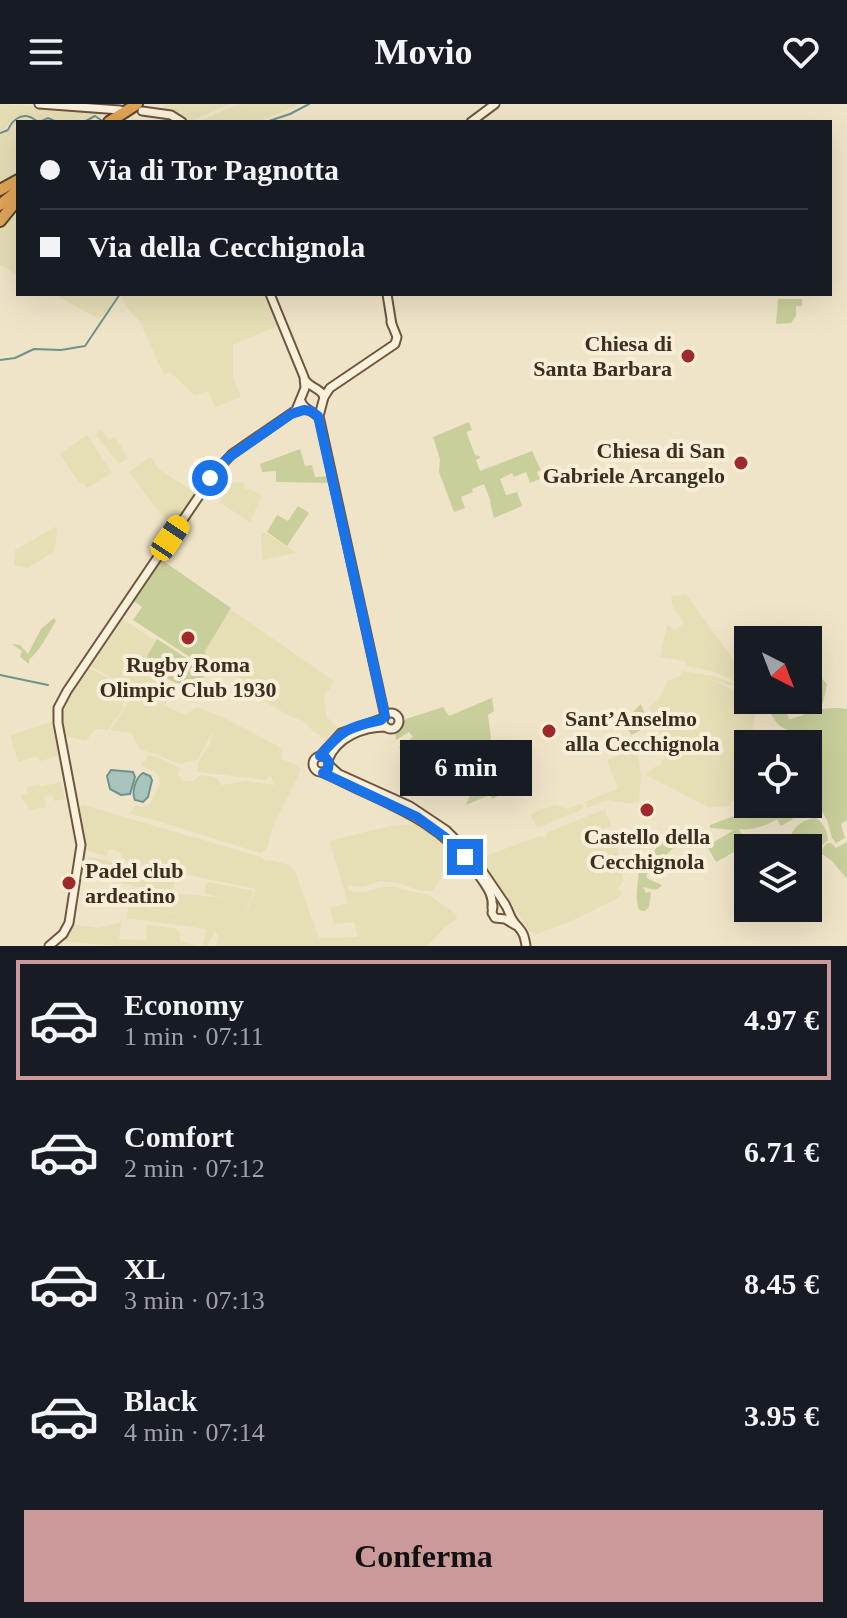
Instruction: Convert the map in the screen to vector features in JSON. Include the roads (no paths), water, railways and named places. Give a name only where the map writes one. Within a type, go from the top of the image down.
[{"type":"highway","points":[[113,120],[142,106]]},
{"type":"highway","points":[[122,120],[142,106]]},
{"type":"highway","points":[[0,202],[16,187]]},
{"type":"highway","points":[[0,221],[16,201]]},
{"type":"street","points":[[39,104],[120,110]]},
{"type":"street","points":[[474,120],[495,104]]},
{"type":"street","points":[[142,106],[179,120]]},
{"type":"street","points":[[49,946],[63,934],[69,923],[81,845],[58,723],[60,703],[217,469],[236,451],[298,408],[306,384],[271,296]]},
{"type":"street","points":[[323,773],[328,769],[330,754],[342,740],[386,716],[319,418],[324,397],[330,388],[393,346],[397,340],[387,296]]},
{"type":"street","points":[[304,377],[324,397]]},
{"type":"street","points":[[319,418],[303,405],[302,396],[309,388],[330,388]]},
{"type":"street","points":[[291,414],[321,407]]},
{"type":"street","points":[[365,728],[341,733],[314,760],[316,771],[407,811],[440,833],[474,869],[491,894],[493,916],[515,925],[524,934],[526,946]]},
{"type":"street","points":[[320,756],[324,756],[339,774],[421,812],[446,830],[473,857],[515,925]]},
{"type":"street","points":[[492,908],[496,903],[507,908]]},
{"type":"street","points":[[503,919],[507,908]]},
{"type":"water","points":[[111,770],[133,772],[135,777],[130,794],[121,795],[110,789],[107,776]]},
{"type":"water","points":[[143,773],[152,780],[148,797],[143,802],[135,800],[134,793],[136,781]]},
{"type":"waterway","points":[[272,120],[309,104]]},
{"type":"waterway","points":[[88,120],[95,116],[101,120]]},
{"type":"waterway","points":[[0,133],[8,130],[19,117],[35,120]]},
{"type":"waterway","points":[[44,120],[52,120]]},
{"type":"waterway","points":[[0,360],[15,358],[34,349],[61,350],[85,346],[119,296]]},
{"type":"waterway","points":[[0,675],[48,685]]},
{"type":"place","name":"Chiesa di Santa Barbara","points":[[688,356]]},
{"type":"place","name":"Chiesa di San Gabriele Arcangelo","points":[[741,463]]},
{"type":"place","name":"Rugby Roma Olimpic Club 1930","points":[[188,638]]},
{"type":"place","name":"Sant’Anselmo alla Cecchignola","points":[[549,731]]},
{"type":"place","name":"Castello della Cecchignola","points":[[647,810]]},
{"type":"place","name":"Padel club ardeatino","points":[[69,883]]}]
